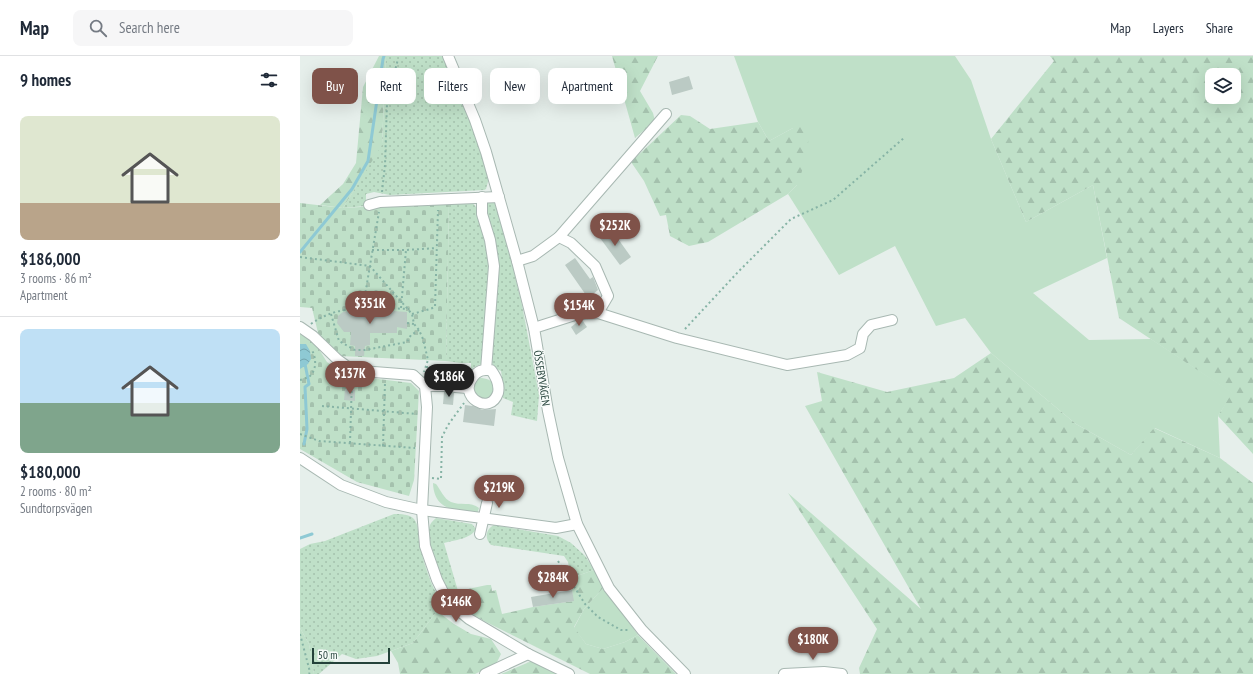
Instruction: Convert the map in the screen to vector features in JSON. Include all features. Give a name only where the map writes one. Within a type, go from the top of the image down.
[{"type":"street","name":"ÖSSEBYVÄGEN","points":[[448,56],[475,120],[486,152],[517,261],[534,328],[556,451],[577,524],[609,588],[642,630],[684,674]]},
{"type":"street","points":[[517,261],[532,256],[559,237],[666,114]]},
{"type":"street","points":[[369,205],[380,202],[499,197]]},
{"type":"street","points":[[482,198],[482,214],[490,240],[494,266],[486,370]]},
{"type":"street","points":[[559,237],[571,243],[595,266],[608,296],[598,313]]},
{"type":"street","points":[[534,328],[578,314],[598,313],[677,338],[787,365],[847,354],[860,348],[863,334],[871,325],[892,320]]},
{"type":"street","points":[[302,328],[313,336],[338,360],[352,370],[413,375],[423,384],[469,391],[476,400],[484,404],[491,403],[496,398],[499,387],[496,376],[491,370],[477,373],[470,381],[469,391]]},
{"type":"street","points":[[423,384],[426,415],[422,510],[425,546],[437,580],[444,594],[452,605],[469,619],[528,654],[569,674]]},
{"type":"street","points":[[300,458],[341,485],[386,502],[422,510],[556,528],[577,524]]},
{"type":"street","points":[[480,534],[487,504]]},
{"type":"street","points":[[485,674],[528,654]]},
{"type":"street","points":[[784,674],[824,672],[842,674]]},
{"type":"path","points":[[363,307],[385,165],[388,102],[398,59]]},
{"type":"path","points":[[677,338],[738,272],[791,219],[833,200],[905,137]]},
{"type":"path","points":[[412,314],[435,306],[438,207]]},
{"type":"path","points":[[372,250],[437,248]]},
{"type":"path","points":[[401,308],[406,250]]},
{"type":"path","points":[[300,257],[370,266],[412,314],[414,324],[419,330],[423,339],[428,360],[423,384]]},
{"type":"path","points":[[302,328],[340,310],[363,307],[409,309]]},
{"type":"path","points":[[331,314],[339,340],[355,350],[365,350],[407,342],[411,335],[419,330]]},
{"type":"path","points":[[407,323],[414,324]]},
{"type":"path","points":[[300,380],[310,376],[315,367],[315,360],[311,347]]},
{"type":"path","points":[[426,367],[461,367]]},
{"type":"path","points":[[350,443],[352,370]]},
{"type":"path","points":[[383,446],[386,373]]},
{"type":"path","points":[[441,479],[442,437],[469,391]]},
{"type":"path","points":[[322,406],[426,415]]},
{"type":"path","points":[[300,434],[319,441],[425,449]]},
{"type":"path","points":[[558,561],[585,604],[598,617],[621,630],[642,630]]},
{"type":"path","points":[[300,634],[310,674]]},
{"type":"green space","points":[[379,56],[386,56],[385,68],[373,68]]},
{"type":"green space","points":[[386,56],[445,56],[450,68],[424,68],[424,104],[464,104],[483,151],[489,178],[486,189],[390,195],[374,192],[366,194],[366,206],[343,208],[382,145],[384,104],[416,104],[416,68],[385,68]]},
{"type":"green space","points":[[612,56],[658,56],[640,91],[653,113],[655,121],[635,138],[625,104],[627,104],[627,68],[615,68]]},
{"type":"green space","points":[[734,56],[955,56],[971,80],[991,139],[1026,222],[1093,185],[1107,258],[1033,293],[1089,340],[1151,339],[1233,393],[1218,416],[1220,458],[1155,428],[1131,455],[1076,424],[991,353],[965,318],[936,326],[895,246],[839,275],[788,194],[797,185],[793,128],[769,141],[758,122]]},
{"type":"green space","points":[[1050,56],[1253,56],[1253,454],[1218,416],[1232,393],[1119,318],[1093,185],[1026,222],[991,139],[1054,61]]},
{"type":"green space","points":[[366,81],[366,104],[384,104],[382,143],[424,149],[360,181],[343,208],[320,205],[343,184],[356,163],[363,87]]},
{"type":"green space","points":[[681,115],[690,116],[710,129],[758,122],[769,141],[793,128],[805,125],[809,135],[806,160],[797,185],[788,194],[708,242],[689,246],[670,236],[666,215],[660,216],[644,181],[631,162]]},
{"type":"green space","points":[[471,201],[476,207],[485,206],[488,201],[493,201],[498,206],[522,305],[539,395],[537,421],[511,415],[513,402],[503,398],[501,371],[495,368],[490,359],[483,358],[481,364],[471,369],[471,363],[446,361],[449,202]]},
{"type":"green space","points":[[449,202],[446,361],[339,356],[318,333],[312,308],[300,307],[300,203],[343,208]]},
{"type":"green space","points":[[300,334],[315,343],[327,362],[346,375],[411,383],[419,391],[414,480],[409,496],[357,482],[300,449]]},
{"type":"green space","points":[[991,353],[1076,424],[1131,455],[1154,428],[1220,458],[1253,483],[1253,674],[860,674],[859,668],[877,629],[788,493],[921,609],[805,406],[822,401],[817,372],[887,392],[954,378]]},
{"type":"green space","points":[[479,378],[489,380],[494,384],[493,392],[488,400],[476,397],[472,387]]},
{"type":"green space","points":[[433,483],[436,484],[449,501],[458,504],[469,504],[479,508],[477,514],[454,510],[442,504],[437,499],[434,492]]},
{"type":"green space","points":[[394,514],[407,515],[416,521],[425,566],[432,585],[442,602],[413,643],[377,656],[356,659],[342,654],[319,674],[314,674],[309,644],[300,628],[300,549],[310,544],[325,541]]},
{"type":"green space","points":[[436,518],[472,524],[476,529],[466,537],[444,543],[458,591],[457,605],[447,588],[432,555],[429,544],[428,534],[430,525]]},
{"type":"green space","points":[[494,525],[558,536],[571,543],[582,553],[594,570],[571,578],[568,562],[564,556],[491,545],[487,539],[487,534],[489,529]]},
{"type":"green space","points":[[594,570],[604,587],[584,609],[574,627],[586,644],[603,649],[625,642],[638,635],[676,674],[590,674],[486,622],[457,605],[458,591],[487,585],[491,585],[492,591],[496,590],[502,614],[533,607],[573,601],[571,578]]},
{"type":"green space","points":[[604,587],[638,635],[625,642],[603,649],[586,644],[574,628],[584,609]]},
{"type":"green space","points":[[437,611],[454,624],[471,634],[491,639],[501,654],[496,664],[475,674],[400,674],[398,663],[391,651],[413,643]]},
{"type":"green space","points":[[300,628],[309,644],[314,674],[300,674]]},
{"type":"green space","points":[[534,660],[560,674],[501,674]]},
{"type":"water","points":[[300,344],[306,344],[310,351],[311,359],[308,364],[300,369]]},
{"type":"building","points":[[689,76],[693,89],[672,95],[669,82]]},
{"type":"building","points":[[611,229],[631,257],[620,265],[600,238]]},
{"type":"building","points":[[575,258],[590,279],[593,277],[598,290],[588,298],[565,265]]},
{"type":"building","points":[[365,309],[407,312],[407,329],[397,327],[397,333],[370,333],[370,345],[365,346],[364,356],[355,356],[355,346],[350,345],[351,332],[344,332],[337,323],[338,316],[343,312]]},
{"type":"building","points":[[582,320],[587,327],[576,335],[571,327]]},
{"type":"building","points":[[345,389],[355,390],[355,401],[344,400]]},
{"type":"building","points":[[450,390],[454,393],[453,405],[443,404],[444,392]]},
{"type":"building","points":[[465,405],[473,406],[482,410],[496,409],[494,426],[463,422]]},
{"type":"building","points":[[572,590],[574,601],[533,607],[531,597]]},
{"type":"waterway","points":[[300,252],[352,189],[368,161],[384,56]]},
{"type":"waterway","points":[[304,444],[307,429],[305,387],[309,384],[305,364]]},
{"type":"waterway","points":[[300,538],[312,534]]}]
